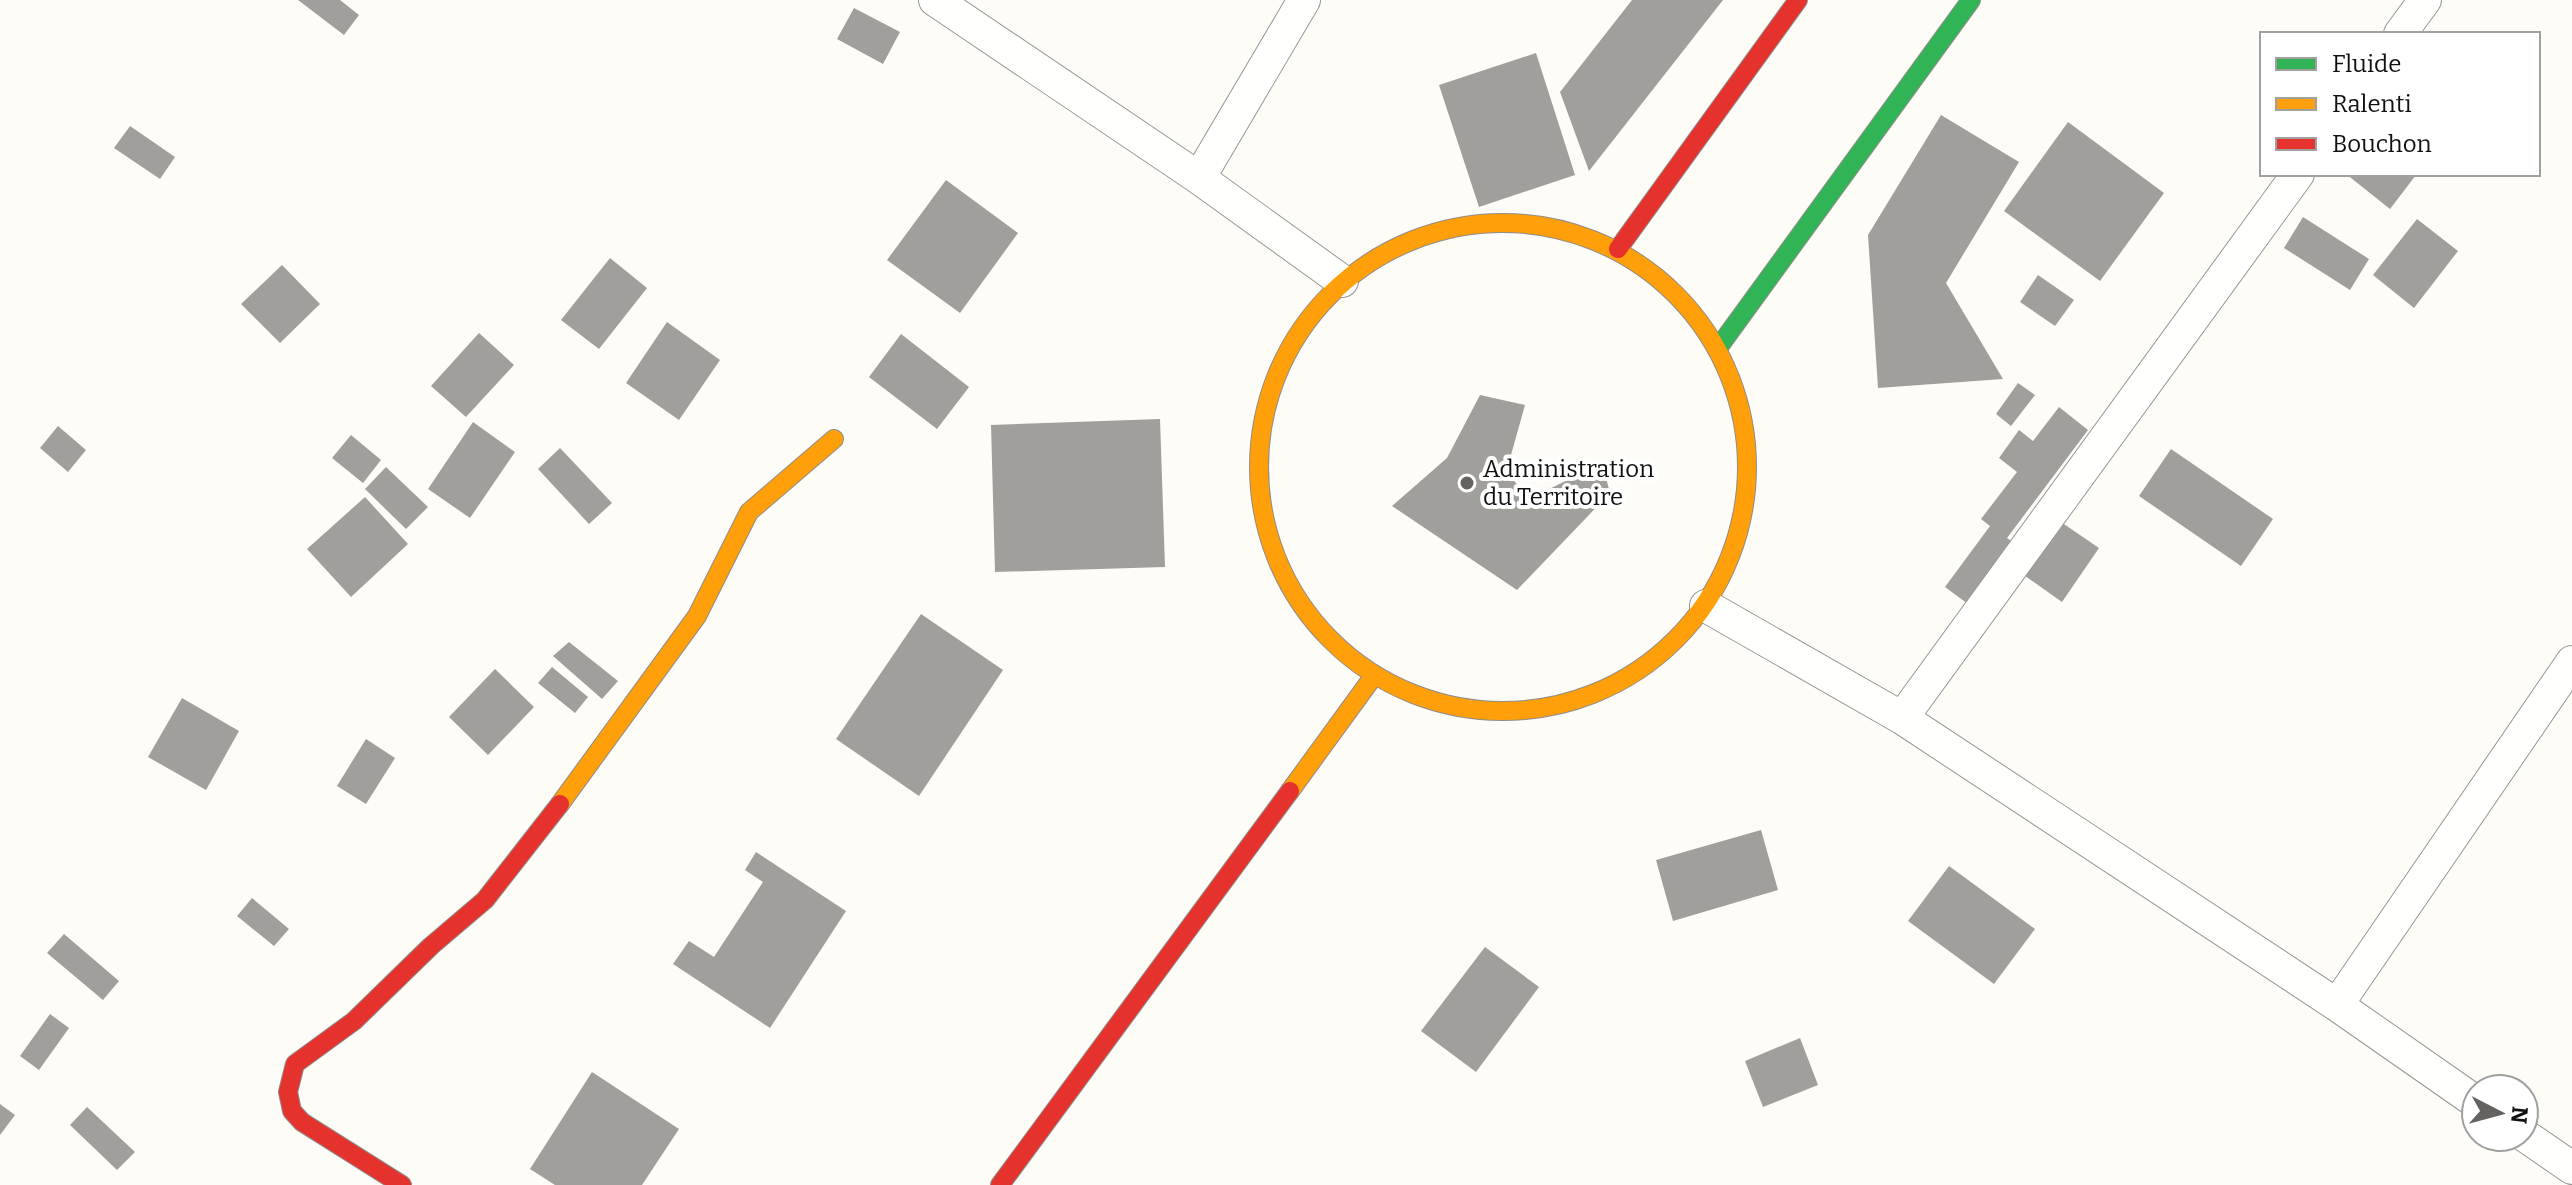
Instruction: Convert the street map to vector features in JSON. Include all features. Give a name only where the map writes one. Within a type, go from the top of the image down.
[{"type":"street","points":[[935,0],[1199,178],[1342,281]]},
{"type":"street","points":[[1199,178],[1304,0]]},
{"type":"street","points":[[1618,249],[1798,0]]},
{"type":"street","points":[[1718,348],[1971,0]]},
{"type":"street","points":[[2401,32],[2425,0]]},
{"type":"street","points":[[1902,718],[2297,176]]},
{"type":"street","points":[[1476,222],[1548,225],[1618,249],[1675,291],[1718,348],[1742,411],[1748,478],[1735,545],[1706,606],[1655,661],[1589,698],[1516,714],[1442,706],[1373,677],[1315,627],[1276,561],[1258,487],[1264,410],[1293,340],[1342,281],[1405,241],[1476,222]]},
{"type":"street","points":[[402,1185],[302,1122],[292,1111],[288,1092],[295,1064],[354,1021],[431,946],[485,900],[539,833],[697,616],[749,512],[834,439]]},
{"type":"street","points":[[1706,606],[1902,718],[2337,1005],[2460,1091]]},
{"type":"street","points":[[2337,1005],[2572,662]]},
{"type":"street","points":[[1000,1185],[1373,677]]},
{"type":"street","points":[[2540,1146],[2572,1168]]},
{"type":"building","points":[[298,0],[340,0],[359,15],[344,35]]},
{"type":"building","points":[[1632,0],[1723,0],[1589,171],[1560,92]]},
{"type":"building","points":[[854,8],[900,32],[883,64],[837,39]]},
{"type":"building","points":[[1536,53],[1575,175],[1479,207],[1439,85]]},
{"type":"building","points":[[1941,115],[2019,162],[1946,283],[2003,379],[1878,388],[1868,235]]},
{"type":"building","points":[[2068,122],[2164,193],[2100,281],[2004,211]]},
{"type":"building","points":[[130,126],[175,157],[160,179],[114,148]]},
{"type":"building","points":[[2349,176],[2415,176],[2390,209]]},
{"type":"building","points":[[946,180],[1018,233],[960,313],[887,260]]},
{"type":"building","points":[[2303,217],[2369,259],[2350,290],[2284,248]]},
{"type":"building","points":[[2417,219],[2458,251],[2414,308],[2373,275]]},
{"type":"building","points":[[610,258],[647,288],[599,349],[561,320]]},
{"type":"building","points":[[282,265],[320,304],[280,343],[241,304]]},
{"type":"building","points":[[2038,275],[2074,300],[2055,326],[2020,302]]},
{"type":"building","points":[[667,322],[720,360],[679,420],[626,383]]},
{"type":"building","points":[[479,333],[514,365],[466,417],[431,386]]},
{"type":"building","points":[[901,334],[969,387],[937,429],[869,377]]},
{"type":"building","points":[[2018,383],[2035,395],[2011,426],[1996,414]]},
{"type":"building","name":"Administration du Territoire","points":[[1480,395],[1525,405],[1506,473],[1531,498],[1602,463],[1610,493],[1517,590],[1392,506],[1447,458]]},
{"type":"building","points":[[2059,407],[2088,430],[2007,538],[2014,543],[1968,604],[1945,587],[1990,526],[1981,519],[2017,472],[1999,458],[2019,430],[2033,441]]},
{"type":"building","points":[[1160,419],[1165,567],[995,572],[991,425]]},
{"type":"building","points":[[473,422],[515,452],[470,518],[428,489]]},
{"type":"building","points":[[58,426],[86,450],[68,472],[40,448]]},
{"type":"building","points":[[351,435],[381,460],[363,483],[332,458]]},
{"type":"building","points":[[560,448],[612,503],[589,524],[538,469]]},
{"type":"building","points":[[2171,449],[2273,519],[2241,566],[2139,496]]},
{"type":"building","points":[[386,467],[428,507],[406,529],[365,489]]},
{"type":"building","points":[[365,497],[408,544],[351,597],[307,549]]},
{"type":"building","points":[[2058,520],[2099,548],[2062,602],[2021,573]]},
{"type":"building","points":[[921,614],[1003,670],[919,796],[836,739]]},
{"type":"building","points":[[569,642],[618,681],[602,699],[553,656]]},
{"type":"building","points":[[552,667],[588,697],[575,713],[538,683]]},
{"type":"building","points":[[495,669],[534,707],[488,755],[449,717]]},
{"type":"building","points":[[182,698],[239,731],[206,790],[148,757]]},
{"type":"building","points":[[366,739],[395,758],[366,804],[337,786]]},
{"type":"building","points":[[1761,830],[1778,890],[1673,921],[1656,860]]},
{"type":"building","points":[[756,852],[846,911],[770,1028],[673,964],[689,941],[714,957],[763,882],[745,870]]},
{"type":"building","points":[[1949,866],[2035,929],[1994,984],[1908,921]]},
{"type":"building","points":[[252,898],[289,929],[274,946],[237,916]]},
{"type":"building","points":[[64,934],[119,981],[103,1000],[47,953]]},
{"type":"building","points":[[1485,947],[1539,987],[1476,1072],[1421,1031]]},
{"type":"building","points":[[50,1014],[69,1028],[39,1070],[20,1056]]},
{"type":"building","points":[[1800,1038],[1818,1085],[1763,1107],[1745,1061]]},
{"type":"building","points":[[592,1072],[679,1129],[642,1185],[555,1185],[530,1169]]},
{"type":"building","points":[[0,1104],[15,1115],[0,1135]]},
{"type":"building","points":[[87,1107],[135,1152],[117,1170],[70,1125]]},
{"type":"traffic: fast","points":[[1718,348],[1971,0]]},
{"type":"traffic: slow","points":[[1503,223],[1551,228],[1596,241],[1639,264],[1676,294],[1706,331],[1729,374],[1742,419],[1747,467],[1742,515],[1729,560],[1706,603],[1676,640],[1639,670],[1596,693],[1551,706],[1503,711],[1455,706],[1410,693],[1367,670],[1330,640],[1300,603],[1277,560],[1264,515],[1259,467],[1264,419],[1277,374],[1300,331],[1330,294],[1367,264],[1410,241],[1455,228],[1503,223]]},
{"type":"traffic: slow","points":[[560,804],[697,616],[749,512],[834,439]]},
{"type":"traffic: slow","points":[[1290,791],[1373,677]]},
{"type":"traffic: jam","points":[[1618,249],[1798,0]]},
{"type":"traffic: jam","points":[[1000,1185],[1290,791]]},
{"type":"traffic: jam","points":[[402,1185],[302,1122],[292,1111],[288,1092],[295,1064],[354,1021],[431,946],[485,900],[560,804]]},
{"type":"place","name":"Administration du Territoire","points":[[1467,483]]}]
